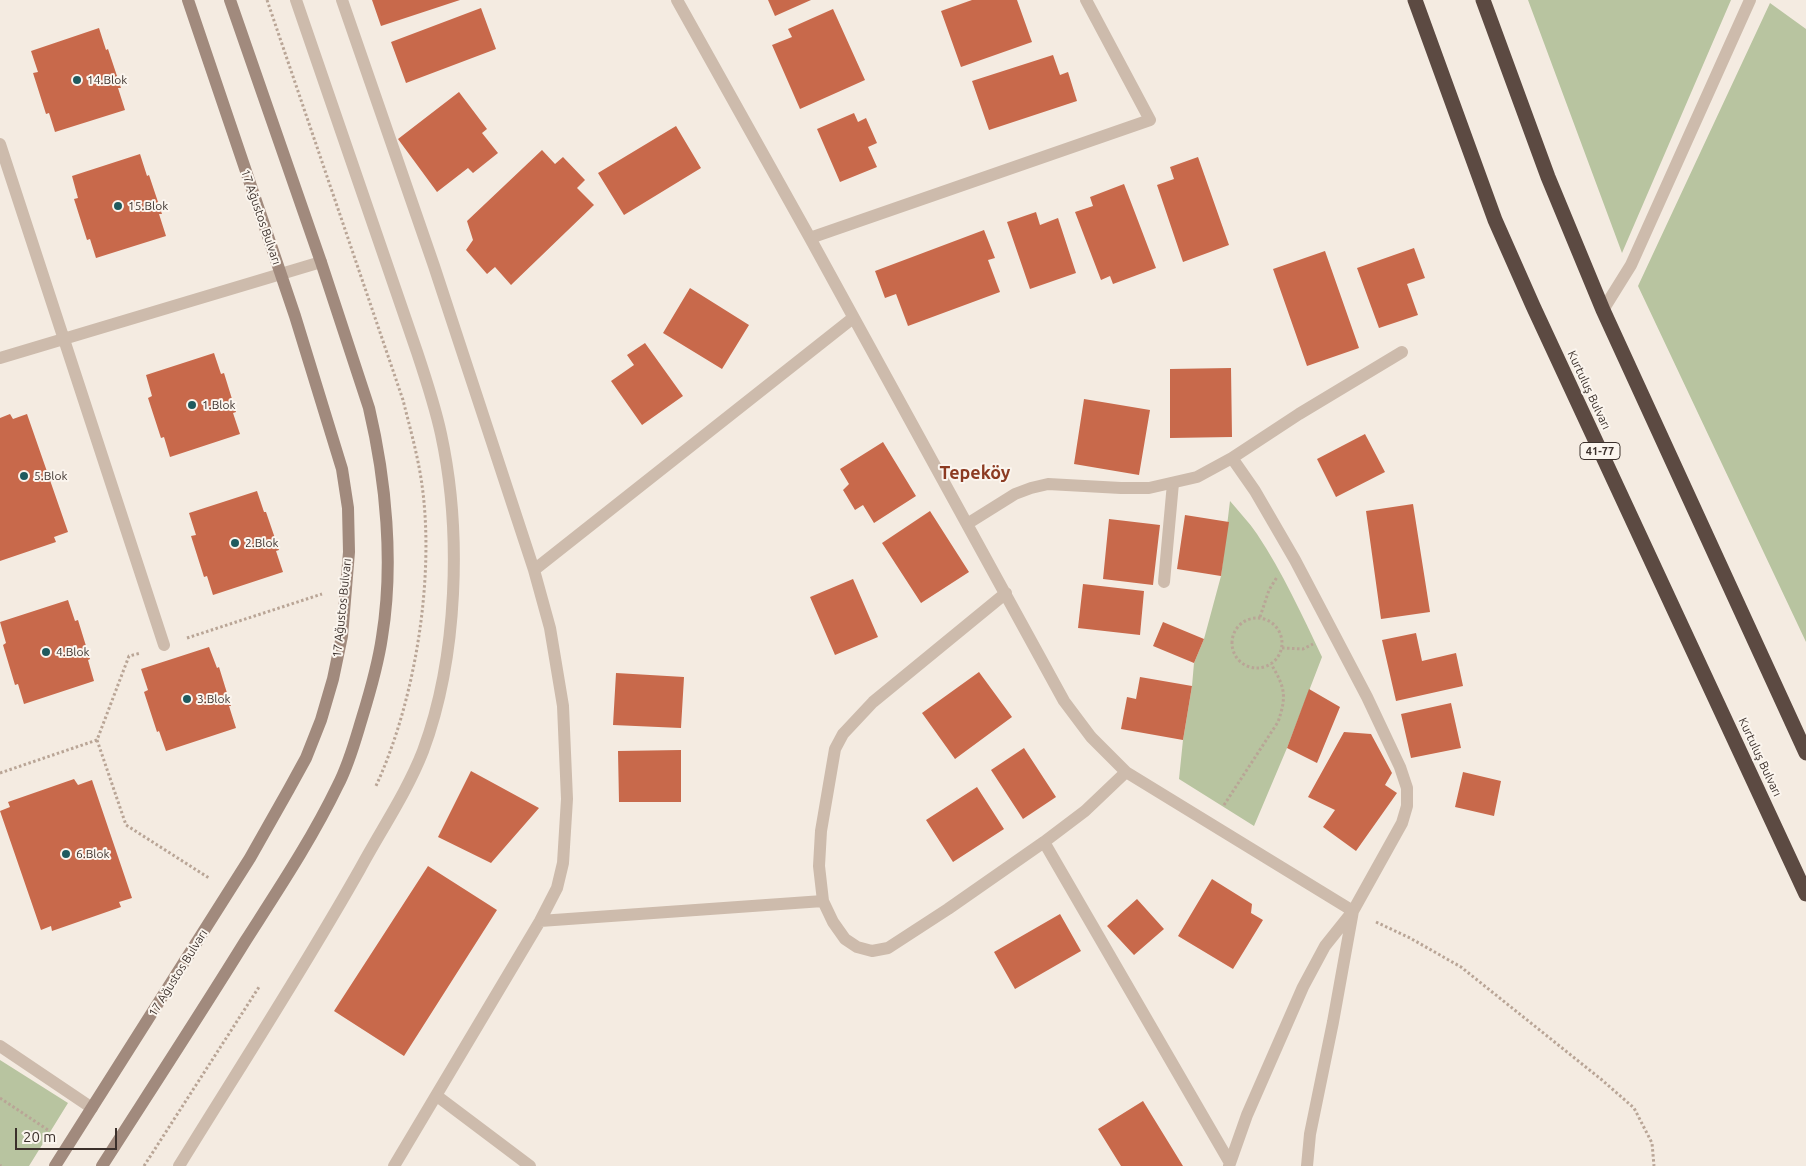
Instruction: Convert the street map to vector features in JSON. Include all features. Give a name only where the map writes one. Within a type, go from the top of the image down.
[{"type":"highway","name":"Kurtuluş Bulvarı","points":[[1415,0],[1503,238],[1806,894]]},
{"type":"highway","points":[[1483,0],[1548,177],[1603,310],[1806,753]]},
{"type":"main road","name":"17 Ağustos Bulvarı","points":[[55,1166],[250,858],[290,790],[306,758],[321,720],[333,679],[342,636],[348,552],[348,508],[342,469],[280,273],[188,0]]},
{"type":"main road","points":[[102,1166],[297,859],[339,784],[352,751],[377,667],[383,636],[387,560],[384,492],[381,463],[369,408],[321,262],[230,0]]},
{"type":"street","points":[[179,1166],[328,926],[409,781],[423,750],[443,678],[450,626],[452,522],[449,480],[441,433],[430,390],[296,0]]},
{"type":"street","points":[[342,0],[437,275],[534,570],[550,628],[557,666],[563,706],[566,758],[567,799],[563,863],[557,888],[540,921],[394,1166]]},
{"type":"street","points":[[677,0],[1064,701],[1091,737],[1126,772],[1353,911]]},
{"type":"street","points":[[810,238],[1150,120],[1086,0]]},
{"type":"street","points":[[1603,310],[1631,266],[1750,0]]},
{"type":"street","points":[[0,144],[164,645]]},
{"type":"street","points":[[0,358],[321,262]]},
{"type":"street","points":[[534,570],[853,318]]},
{"type":"street","points":[[967,524],[1016,494],[1048,484],[1149,488],[1196,477],[1232,458],[1299,414],[1402,352]]},
{"type":"street","points":[[1230,1164],[1247,1115],[1303,987],[1326,946],[1353,911],[1402,824],[1408,788],[1367,697],[1295,560],[1255,491],[1232,458]]},
{"type":"street","points":[[1164,582],[1173,483]]},
{"type":"street","points":[[1006,593],[873,702],[843,734],[835,749],[821,831],[819,866],[823,901],[833,922],[845,939],[857,947],[872,951],[888,948],[1044,842],[1085,811],[1126,772]]},
{"type":"street","points":[[1044,842],[1230,1164]]},
{"type":"street","points":[[540,921],[823,901]]},
{"type":"street","points":[[1307,1166],[1310,1134],[1353,911]]},
{"type":"street","points":[[0,1046],[92,1108]]},
{"type":"street","points":[[437,1096],[530,1166]]},
{"type":"path","points":[[1260,618],[1269,590],[1275,580],[1295,560]]},
{"type":"path","points":[[209,878],[126,825],[97,740],[129,656],[325,593]]},
{"type":"path","points":[[1252,618],[1269,620],[1275,625],[1283,640],[1282,648],[1279,656],[1271,664],[1259,668],[1251,668],[1237,659],[1233,651],[1233,634],[1244,621],[1252,618]]},
{"type":"path","points":[[1282,648],[1304,649],[1332,631]]},
{"type":"path","points":[[1212,824],[1278,722],[1285,696],[1280,678],[1271,664]]},
{"type":"path","points":[[0,773],[97,740]]},
{"type":"path","points":[[1353,911],[1410,938],[1461,967],[1602,1080],[1634,1108],[1652,1143],[1654,1166]]},
{"type":"path","points":[[0,1098],[51,1132]]},
{"type":"green space","points":[[1528,0],[1731,0],[1622,253]]},
{"type":"green space","points":[[1770,3],[1806,29],[1806,642],[1638,286]]},
{"type":"green space","points":[[1230,501],[1254,530],[1275,564],[1292,594],[1322,657],[1254,826],[1179,779],[1194,663],[1204,639],[1221,576]]},
{"type":"green space","points":[[0,1060],[68,1103],[29,1166],[0,1166]]},
{"type":"building","points":[[372,0],[460,0],[381,26]]},
{"type":"building","points":[[768,0],[811,0],[775,16]]},
{"type":"building","points":[[972,0],[1017,0],[1032,42],[961,67],[941,11]]},
{"type":"building","points":[[481,8],[496,49],[406,83],[391,42]]},
{"type":"building","points":[[833,9],[865,80],[800,109],[772,45],[792,37],[788,29]]},
{"type":"building","name":"14.Blok","points":[[99,28],[121,88],[118,88],[125,110],[55,132],[49,113],[46,114],[33,73],[38,72],[31,51]]},
{"type":"building","points":[[1053,55],[1060,75],[1068,72],[1077,101],[989,130],[972,81]]},
{"type":"building","points":[[459,92],[487,129],[482,133],[498,153],[473,173],[468,168],[437,192],[398,139]]},
{"type":"building","points":[[854,113],[858,122],[866,118],[877,143],[868,147],[877,167],[840,182],[817,129]]},
{"type":"building","points":[[676,126],[701,168],[624,215],[598,173]]},
{"type":"building","points":[[542,150],[555,164],[563,157],[585,180],[577,188],[594,205],[511,285],[495,267],[487,274],[466,250],[473,240],[467,221]]},
{"type":"building","name":"15.Blok","points":[[140,154],[162,214],[159,214],[166,236],[96,258],[90,239],[87,240],[74,199],[78,198],[72,176]]},
{"type":"building","points":[[1198,157],[1229,245],[1183,262],[1157,185],[1174,179],[1170,167]]},
{"type":"building","points":[[1124,184],[1156,268],[1113,284],[1110,276],[1101,280],[1075,212],[1093,206],[1090,197]]},
{"type":"building","points":[[1036,212],[1040,225],[1058,218],[1076,273],[1030,289],[1007,222]]},
{"type":"building","points":[[984,230],[995,258],[988,260],[1000,292],[908,326],[896,294],[885,298],[875,271]]},
{"type":"building","points":[[1414,248],[1425,278],[1407,284],[1418,315],[1379,328],[1357,268]]},
{"type":"building","points":[[1325,251],[1359,348],[1307,366],[1273,269]]},
{"type":"building","points":[[690,288],[749,325],[722,369],[663,333]]},
{"type":"building","points":[[645,343],[683,396],[642,425],[611,381],[634,365],[627,355]]},
{"type":"building","name":"1.Blok","points":[[214,353],[221,374],[224,373],[236,412],[233,413],[240,434],[170,457],[164,437],[161,438],[148,398],[152,396],[146,375]]},
{"type":"building","points":[[1231,368],[1232,437],[1170,438],[1170,369]]},
{"type":"building","points":[[1084,399],[1150,410],[1139,475],[1074,464]]},
{"type":"building","name":"5.Blok","points":[[10,414],[13,419],[27,414],[68,532],[54,537],[56,542],[0,561],[0,418]]},
{"type":"building","points":[[1365,434],[1385,472],[1336,497],[1317,459]]},
{"type":"building","points":[[883,442],[916,496],[874,523],[863,505],[855,510],[843,490],[849,484],[840,469]]},
{"type":"building","name":"2.Blok","points":[[257,491],[279,550],[276,551],[283,572],[213,595],[207,576],[204,577],[191,536],[196,535],[189,513]]},
{"type":"building","points":[[1413,504],[1430,612],[1381,619],[1366,511]]},
{"type":"building","points":[[930,511],[969,572],[921,603],[882,543]]},
{"type":"building","points":[[1185,515],[1229,522],[1221,576],[1177,569]]},
{"type":"building","points":[[1109,519],[1160,525],[1153,585],[1103,579]]},
{"type":"building","points":[[853,579],[878,637],[835,655],[810,597]]},
{"type":"building","points":[[1083,584],[1144,591],[1140,635],[1078,628]]},
{"type":"building","name":"4.Blok","points":[[68,600],[75,621],[78,620],[90,659],[88,660],[94,681],[24,704],[18,684],[15,685],[3,645],[6,643],[0,622]]},
{"type":"building","points":[[1163,622],[1204,639],[1194,663],[1153,646]]},
{"type":"building","points":[[1416,633],[1422,661],[1456,653],[1463,686],[1396,701],[1382,640]]},
{"type":"building","name":"3.Blok","points":[[209,647],[217,668],[219,667],[236,728],[166,751],[159,731],[157,732],[144,692],[148,690],[141,669]]},
{"type":"building","points":[[979,672],[1012,717],[955,759],[922,713]]},
{"type":"building","points":[[616,673],[684,677],[681,728],[613,725]]},
{"type":"building","points":[[1140,677],[1192,686],[1183,740],[1121,729],[1127,697],[1136,699]]},
{"type":"building","points":[[1309,689],[1340,707],[1317,763],[1287,748]]},
{"type":"building","points":[[1451,703],[1461,748],[1411,758],[1401,714]]},
{"type":"building","points":[[1344,732],[1371,734],[1392,773],[1385,785],[1397,793],[1356,851],[1323,827],[1335,810],[1308,797]]},
{"type":"building","points":[[1024,748],[1056,797],[1023,819],[991,770]]},
{"type":"building","points":[[681,750],[681,802],[619,802],[618,751]]},
{"type":"building","points":[[471,771],[539,808],[491,863],[438,837]]},
{"type":"building","points":[[1463,772],[1501,781],[1494,816],[1455,807]]},
{"type":"building","name":"6.Blok","points":[[74,779],[78,785],[92,780],[132,898],[119,902],[121,907],[52,931],[51,926],[41,930],[0,811],[10,807],[8,802]]},
{"type":"building","points":[[977,787],[1004,829],[953,862],[926,820]]},
{"type":"building","points":[[428,866],[497,910],[404,1056],[334,1011]]},
{"type":"building","points":[[1212,879],[1252,904],[1251,913],[1263,920],[1233,969],[1178,936]]},
{"type":"building","points":[[1137,899],[1164,929],[1134,955],[1107,926]]},
{"type":"building","points":[[1060,914],[1081,951],[1015,989],[994,952]]},
{"type":"building","points":[[1143,1101],[1183,1166],[1121,1166],[1098,1129]]},
{"type":"place","name":"14.Blok","points":[[77,80]]},
{"type":"place","name":"15.Blok","points":[[118,206]]},
{"type":"place","name":"1.Blok","points":[[192,405]]},
{"type":"place","name":"5.Blok","points":[[24,476]]},
{"type":"place","name":"2.Blok","points":[[235,543]]},
{"type":"place","name":"4.Blok","points":[[46,652]]},
{"type":"place","name":"3.Blok","points":[[187,699]]},
{"type":"place","name":"6.Blok","points":[[66,854]]},
{"type":"district","name":"Tepeköy","points":[[975,473]]}]
